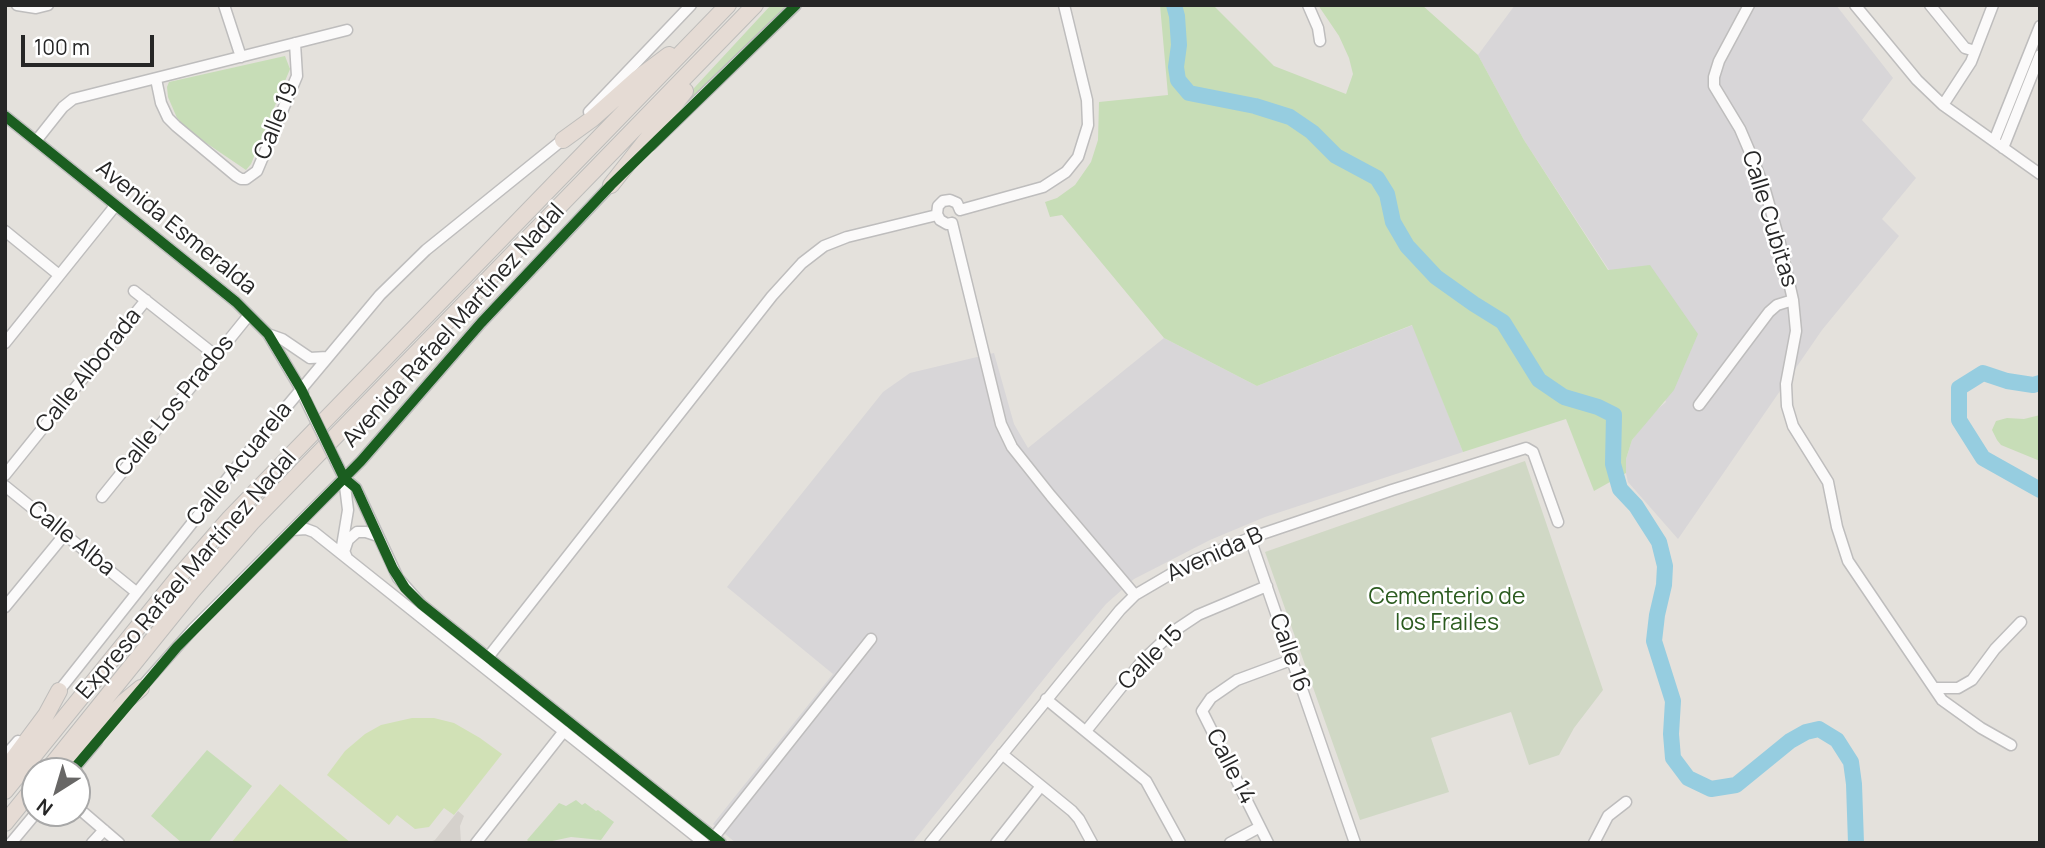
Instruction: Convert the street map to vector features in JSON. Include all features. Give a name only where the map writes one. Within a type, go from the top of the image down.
[{"type":"highway","name":"Expreso Rafael Martínez Nadal","points":[[5,790],[230,518],[728,5]]},
{"type":"highway","name":"Expreso Rafael Martínez Nadal","points":[[58,757],[136,658],[251,523],[755,5]]},
{"type":"highway","points":[[562,140],[592,119],[660,61],[695,39]]},
{"type":"highway","points":[[611,186],[685,90],[709,53]]},
{"type":"highway","points":[[72,757],[142,686]]},
{"type":"highway","points":[[5,770],[46,715],[59,691]]},
{"type":"highway","points":[[10,817],[21,803]]},
{"type":"street","points":[[17,5],[36,8],[48,5]]},
{"type":"street","points":[[224,5],[241,57]]},
{"type":"street","name":"Calle Acuarela","points":[[5,756],[136,592],[303,395],[327,357],[380,295],[426,250],[562,140],[691,5]]},
{"type":"street","name":"Avenida Rafael Martínez Nadal","points":[[84,757],[185,638],[344,478],[481,323],[611,186],[796,5]]},
{"type":"street","points":[[960,210],[1043,187],[1066,172],[1078,157],[1088,125],[1087,100],[1064,5]]},
{"type":"street","points":[[1308,5],[1318,28],[1320,41]]},
{"type":"street","name":"Calle Cubitas","points":[[1749,5],[1719,61],[1714,86],[1740,129],[1765,190],[1793,300],[1796,331],[1786,384],[1787,406],[1793,426],[1828,482],[1837,527],[1848,561],[1942,700],[2011,745]]},
{"type":"street","points":[[1855,5],[1917,80],[1943,105],[2040,174]]},
{"type":"street","points":[[1930,5],[1970,49]]},
{"type":"street","points":[[1943,105],[1963,76],[1970,49],[1993,5]]},
{"type":"street","points":[[1999,144],[2036,45],[2040,26]]},
{"type":"street","points":[[36,141],[63,107],[73,99],[347,30]]},
{"type":"street","name":"Calle 19","points":[[156,79],[161,103],[176,127],[236,176],[246,179],[257,171],[297,76],[295,43]]},
{"type":"street","points":[[1999,144],[2040,55]]},
{"type":"street","name":"Avenida Esmeralda","points":[[5,116],[249,315],[268,334],[303,395],[344,478]]},
{"type":"street","points":[[946,200],[954,201],[960,210],[959,217],[953,223],[943,222],[937,215],[938,206],[946,200]]},
{"type":"street","points":[[5,343],[116,206]]},
{"type":"street","points":[[485,661],[772,296],[802,263],[824,246],[848,237],[937,215]]},
{"type":"street","points":[[953,223],[1000,424],[1020,457],[1135,595]]},
{"type":"street","points":[[5,231],[59,275]]},
{"type":"street","points":[[134,291],[215,355]]},
{"type":"street","name":"Calle Alborada","points":[[5,475],[146,300]]},
{"type":"street","points":[[1699,405],[1769,313],[1777,305],[1793,300]]},
{"type":"street","name":"Calle Los Prados","points":[[102,498],[249,315]]},
{"type":"street","points":[[268,334],[282,339],[310,358],[327,357]]},
{"type":"street","name":"Avenida B","points":[[930,843],[1103,628],[1135,595],[1193,561],[1250,538],[1526,448],[1533,452],[1558,522]]},
{"type":"street","points":[[344,478],[356,488],[393,569],[405,588],[421,604],[564,731],[713,841]]},
{"type":"street","points":[[344,478],[348,510],[343,541],[347,556]]},
{"type":"street","name":"Calle Alba","points":[[5,486],[136,592]]},
{"type":"street","points":[[292,530],[306,529],[314,532],[347,556],[713,841]]},
{"type":"street","points":[[347,556],[348,540],[357,532],[366,531],[378,536]]},
{"type":"street","points":[[5,607],[65,534]]},
{"type":"street","name":"Calle 16","points":[[1250,538],[1355,843]]},
{"type":"street","name":"Calle 15","points":[[1086,731],[1143,660],[1174,631],[1198,615],[1267,586]]},
{"type":"street","points":[[1934,688],[1958,688],[1972,680],[1995,649],[2021,622]]},
{"type":"street","points":[[713,841],[871,639]]},
{"type":"street","name":"Calle 14","points":[[1268,843],[1202,711],[1210,698],[1237,680],[1291,660]]},
{"type":"street","points":[[1046,699],[1146,780],[1180,843]]},
{"type":"street","points":[[476,843],[564,731]]},
{"type":"street","points":[[1002,754],[1079,819],[1091,843]]},
{"type":"street","points":[[996,843],[1041,786]]},
{"type":"street","points":[[1594,843],[1608,816],[1626,802]]},
{"type":"street","points":[[91,819],[119,843]]},
{"type":"street","points":[[11,843],[24,827]]},
{"type":"street","points":[[1230,843],[1260,827]]},
{"type":"street","points":[[92,843],[104,830]]},
{"type":"shaded area","points":[[1515,5],[1836,5],[1893,78],[1862,120],[1916,178],[1882,219],[1899,236],[1822,330],[1678,539],[1628,482],[1626,473],[1626,459],[1632,440],[1652,414],[1666,402],[1609,270],[1524,140],[1478,55]]},
{"type":"shaded area","points":[[1413,325],[1463,452],[1265,517],[1210,540],[1134,579],[1106,604],[912,843],[736,843],[713,824],[833,674],[727,587],[883,392],[910,373],[994,353],[1014,424],[1028,448],[1164,338],[1257,386]]},
{"type":"shaded area","points":[[458,811],[464,816],[460,826],[461,843],[427,843],[435,840]]},
{"type":"green space","points":[[771,5],[788,5],[673,117],[670,114]]},
{"type":"green space","points":[[1160,5],[1213,5],[1274,66],[1346,94],[1353,74],[1349,58],[1339,36],[1318,5],[1422,5],[1478,55],[1524,140],[1608,270],[1650,265],[1698,334],[1674,390],[1632,440],[1626,459],[1626,473],[1594,491],[1566,419],[1463,452],[1412,325],[1257,386],[1164,338],[1062,215],[1050,217],[1045,202],[1057,198],[1075,185],[1091,162],[1098,140],[1099,102],[1168,95]]},
{"type":"green space","points":[[285,56],[290,69],[251,164],[246,170],[190,132],[177,118],[168,97],[169,82]]},
{"type":"green space","points":[[2040,415],[2040,461],[2001,445],[1992,430],[1996,421]]},
{"type":"green space","name":"Cementerio de los Frailes","points":[[1525,461],[1603,690],[1574,728],[1559,755],[1529,765],[1511,712],[1431,738],[1449,792],[1360,820],[1265,552]]},
{"type":"green space","points":[[412,718],[434,718],[454,723],[502,754],[454,815],[444,808],[429,827],[415,829],[397,815],[389,825],[327,775],[345,751],[365,734],[381,725]]},
{"type":"green space","points":[[207,750],[252,786],[208,843],[182,843],[151,816]]},
{"type":"green space","points":[[280,784],[298,799],[351,843],[231,843]]},
{"type":"green space","points":[[576,800],[598,810],[614,822],[601,840],[571,837],[530,843],[527,840],[559,803],[566,806]]},
{"type":"waterway","points":[[1174,5],[1179,45],[1176,67],[1178,80],[1189,93],[1255,106],[1290,117],[1312,132],[1336,156],[1377,178],[1387,194],[1393,222],[1407,246],[1436,277],[1503,322],[1539,380],[1564,397],[1598,407],[1614,415],[1613,464],[1620,489],[1636,506],[1659,542],[1665,566],[1654,641],[1673,701],[1673,758],[1688,778],[1711,789],[1736,785],[1790,741],[1806,732],[1819,729],[1837,740],[1851,762],[1856,843]]},
{"type":"waterway","points":[[2040,383],[2033,385],[2007,381],[1983,373],[1959,388],[1959,420],[1983,458],[2040,490]]},
{"type":"cycle path","points":[[84,757],[177,647],[361,461],[481,323],[611,185],[796,5]]},
{"type":"cycle path","points":[[5,116],[236,302],[268,334],[301,389],[344,478],[356,488],[393,569],[405,588],[421,604],[721,843]]}]
